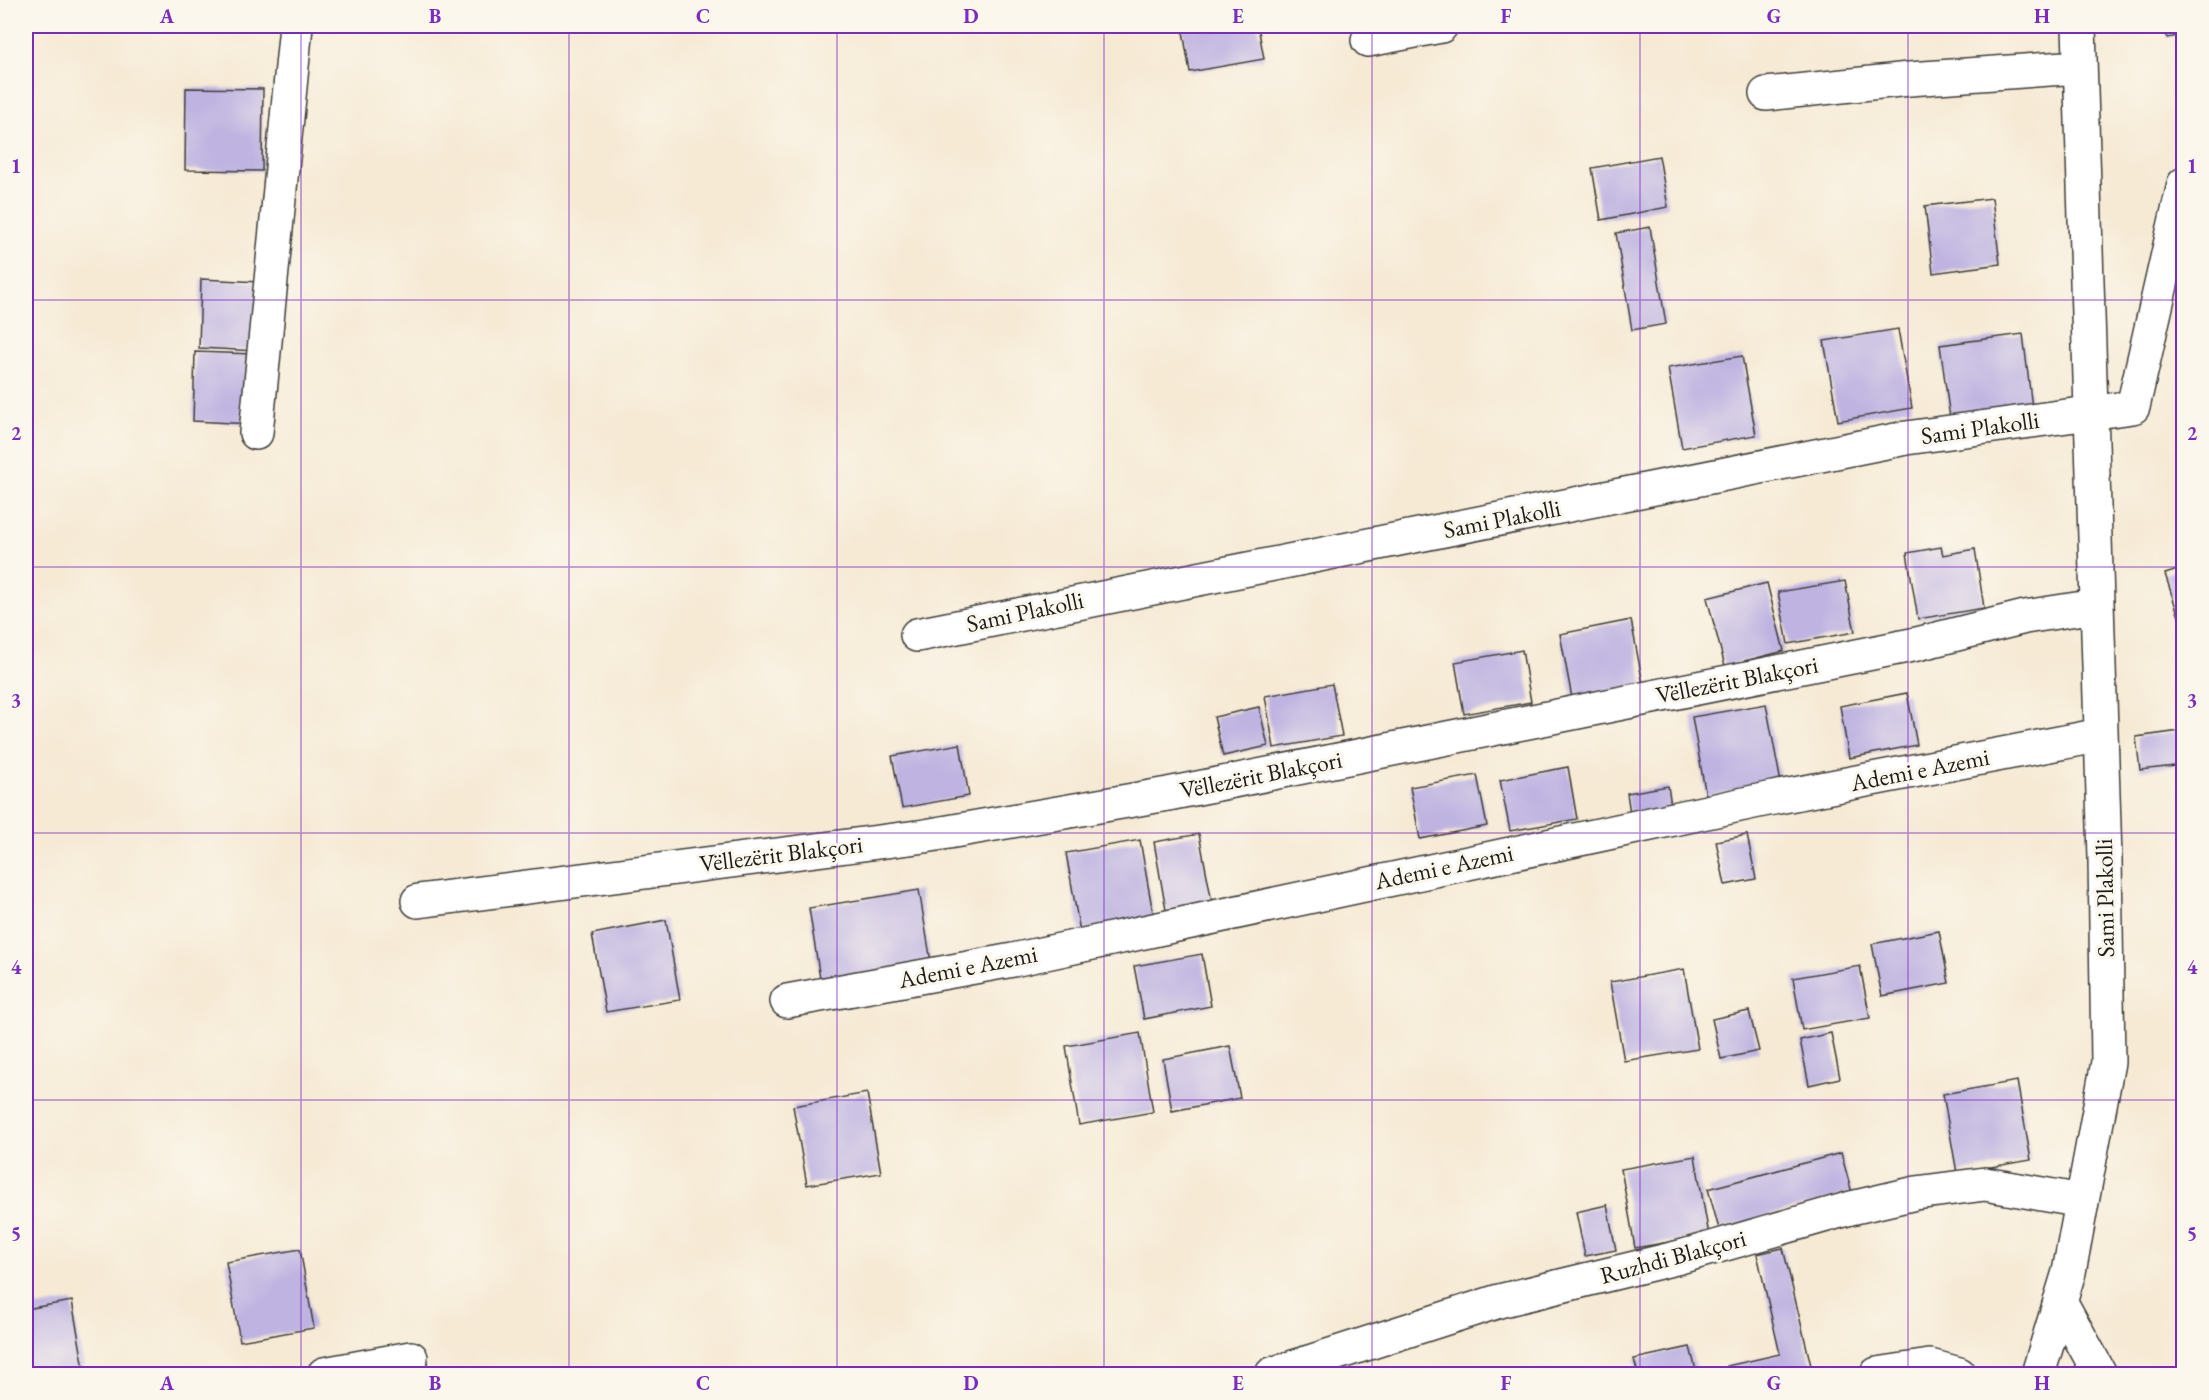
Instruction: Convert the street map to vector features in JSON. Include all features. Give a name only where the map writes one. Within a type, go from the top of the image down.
[{"type":"street","points":[[256,433],[296,26]]},
{"type":"street","points":[[1368,40],[1441,26]]},
{"type":"street","name":"Sami Plakolli","points":[[2038,1374],[2068,1272],[2108,1062],[2101,735],[2089,413],[2079,26]]},
{"type":"street","points":[[1766,94],[1909,79],[2079,67]]},
{"type":"street","points":[[2089,413],[2133,407],[2184,184]]},
{"type":"street","name":"Sami Plakolli","points":[[917,634],[1906,438],[2089,413]]},
{"type":"street","name":"Vëllezërit Blakçori","points":[[418,901],[925,836],[1168,794],[1917,644],[2025,617],[2096,606]]},
{"type":"street","name":"Ademi e Azemi","points":[[787,1001],[1013,960],[1763,800],[2101,735]]},
{"type":"street","name":"Ruzhdi Blakçori","points":[[1272,1374],[1499,1301],[1680,1257],[1851,1208],[1916,1193],[1985,1184],[2082,1201]]},
{"type":"street","points":[[2060,1301],[2100,1374]]},
{"type":"street","points":[[324,1374],[411,1358]]},
{"type":"street","points":[[1877,1374],[1930,1366],[1959,1374]]},
{"type":"building","points":[[1182,26],[1258,26],[1264,59],[1190,72]]},
{"type":"building","points":[[2165,26],[2184,26],[2184,35],[2167,38]]},
{"type":"building","points":[[186,88],[263,89],[262,171],[185,170]]},
{"type":"building","points":[[1659,156],[1668,207],[1601,220],[1592,168]]},
{"type":"building","points":[[1992,198],[2000,264],[1933,273],[1925,206]]},
{"type":"building","points":[[1650,227],[1666,324],[1632,330],[1616,233]]},
{"type":"building","points":[[201,279],[260,282],[257,351],[199,348]]},
{"type":"building","points":[[1898,329],[1912,408],[1838,421],[1824,341]]},
{"type":"building","points":[[2023,334],[2032,408],[1950,418],[1940,345]]},
{"type":"building","points":[[195,352],[254,354],[251,424],[193,421]]},
{"type":"building","points":[[1742,356],[1756,435],[1682,448],[1668,368]]},
{"type":"building","points":[[1941,547],[1943,555],[1975,549],[1984,608],[1918,619],[1907,553]]},
{"type":"building","points":[[2184,568],[2184,629],[2183,629],[2165,574]]},
{"type":"building","points":[[1845,581],[1855,632],[1788,644],[1778,592]]},
{"type":"building","points":[[1767,583],[1784,651],[1725,666],[1707,598]]},
{"type":"building","points":[[1631,620],[1643,684],[1572,698],[1560,634]]},
{"type":"building","points":[[1522,650],[1531,702],[1464,714],[1455,662]]},
{"type":"building","points":[[1332,684],[1342,736],[1274,748],[1265,696]]},
{"type":"building","points":[[1907,693],[1917,745],[1849,758],[1840,706]]},
{"type":"building","points":[[1766,704],[1781,783],[1706,796],[1692,717]]},
{"type":"building","points":[[1259,707],[1268,746],[1223,756],[1214,717]]},
{"type":"building","points":[[2183,719],[2184,765],[2140,770],[2136,737],[2180,731]]},
{"type":"building","points":[[960,744],[969,796],[902,808],[892,756]]},
{"type":"building","points":[[1568,767],[1577,819],[1510,831],[1500,780]]},
{"type":"building","points":[[1477,775],[1487,826],[1420,839],[1410,787]]},
{"type":"building","points":[[1668,786],[1672,812],[1631,820],[1627,793]]},
{"type":"building","points":[[1199,834],[1212,902],[1166,910],[1154,842]]},
{"type":"building","points":[[1747,835],[1756,879],[1725,885],[1716,841]]},
{"type":"building","points":[[1140,840],[1154,919],[1080,932],[1066,853]]},
{"type":"building","points":[[919,890],[932,968],[821,985],[809,908]]},
{"type":"building","points":[[666,920],[680,1000],[606,1012],[592,934]]},
{"type":"building","points":[[1939,931],[1949,983],[1882,996],[1872,944]]},
{"type":"building","points":[[1202,954],[1211,1006],[1144,1019],[1134,966]]},
{"type":"building","points":[[1860,966],[1870,1018],[1802,1030],[1793,978]]},
{"type":"building","points":[[1684,969],[1698,1049],[1624,1061],[1610,982]]},
{"type":"building","points":[[1749,1011],[1759,1051],[1721,1059],[1712,1019]]},
{"type":"building","points":[[1140,1033],[1153,1112],[1079,1125],[1066,1046]]},
{"type":"building","points":[[1831,1033],[1840,1078],[1809,1085],[1800,1040]]},
{"type":"building","points":[[1230,1046],[1240,1098],[1172,1111],[1163,1059]]},
{"type":"building","points":[[2017,1081],[2031,1160],[1957,1173],[1943,1094]]},
{"type":"building","points":[[867,1093],[881,1173],[807,1185],[793,1106]]},
{"type":"building","points":[[1841,1153],[1852,1193],[1719,1229],[1708,1189]]},
{"type":"building","points":[[1695,1156],[1709,1235],[1635,1248],[1621,1169]]},
{"type":"building","points":[[1607,1205],[1616,1250],[1585,1256],[1576,1212]]},
{"type":"building","points":[[1783,1248],[1813,1374],[1729,1374],[1727,1366],[1780,1354],[1757,1254]]},
{"type":"building","points":[[300,1249],[314,1328],[240,1341],[226,1262]]},
{"type":"building","points":[[72,1301],[85,1374],[26,1374],[26,1309]]},
{"type":"building","points":[[1690,1347],[1697,1374],[1638,1374],[1634,1359]]}]
